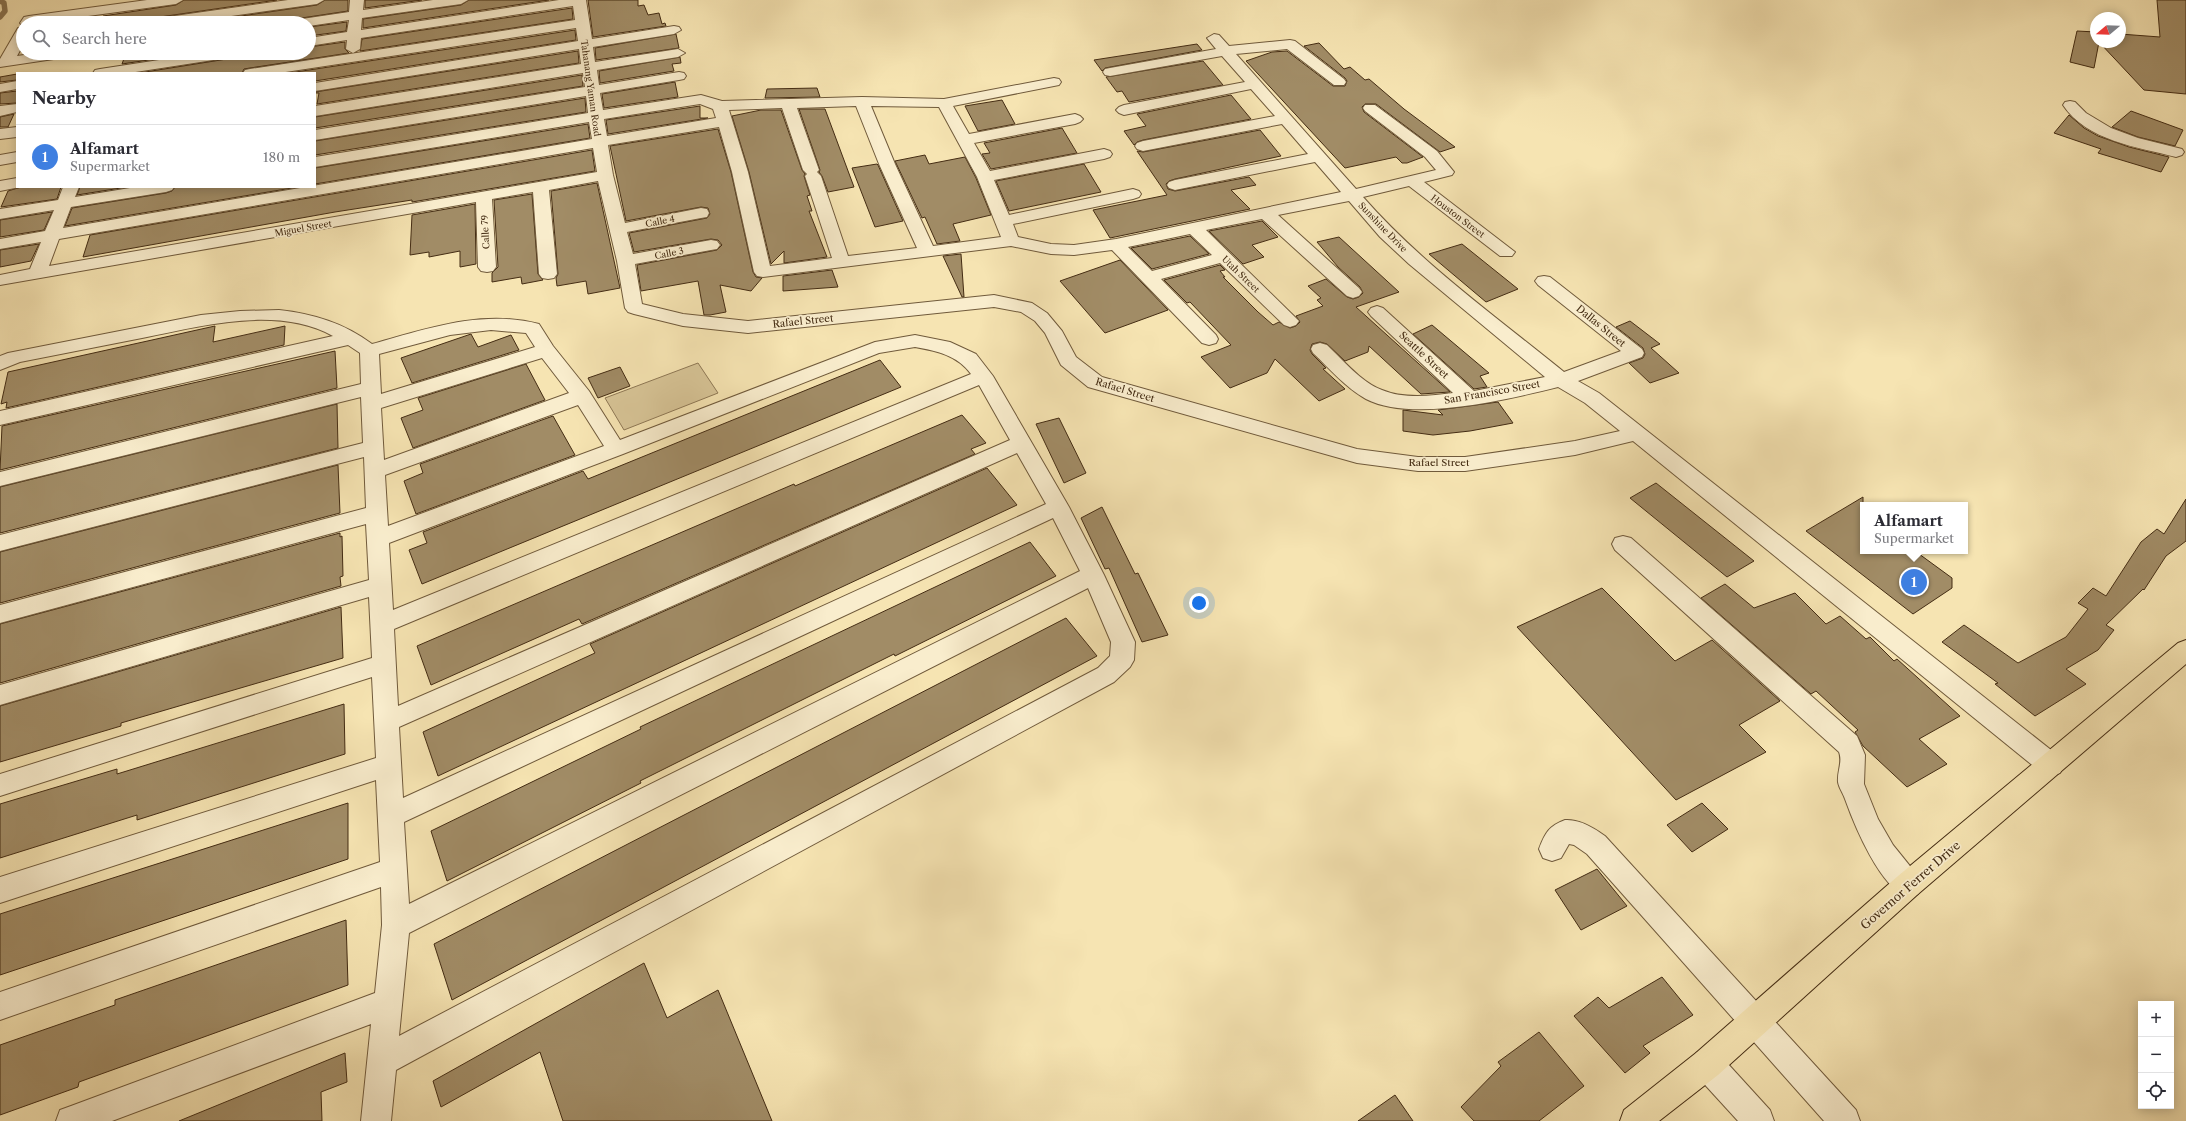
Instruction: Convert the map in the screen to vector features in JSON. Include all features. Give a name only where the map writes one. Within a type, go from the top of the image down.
[{"type":"main road","name":"Governor Ferrer Drive","points":[[1635,1121],[1707,1064],[1908,885],[2186,650]]},
{"type":"street","points":[[64,16],[134,8],[176,0]]},
{"type":"street","points":[[203,16],[317,0]]},
{"type":"street","points":[[337,205],[339,158],[348,82],[353,58],[354,16],[357,0]]},
{"type":"street","points":[[316,21],[461,0]]},
{"type":"street","points":[[316,41],[579,1]]},
{"type":"street","name":"Tahanang Yaman Road","points":[[579,1],[599,143],[605,175]]},
{"type":"street","points":[[257,72],[582,23]]},
{"type":"street","points":[[316,87],[674,30]]},
{"type":"street","name":"Sunshine Drive","points":[[1214,38],[1352,195],[1386,232],[1415,260],[1561,380],[1580,403],[1635,434],[2051,765]]},
{"type":"street","points":[[4,62],[16,42]]},
{"type":"street","points":[[1110,72],[1226,51],[1290,44],[1339,82]]},
{"type":"street","points":[[316,111],[588,66],[678,53]]},
{"type":"street","points":[[4,62],[18,60]]},
{"type":"street","points":[[108,69],[178,60]]},
{"type":"street","points":[[316,135],[679,76]]},
{"type":"street","points":[[0,244],[53,236],[337,205],[723,114],[788,104],[862,101],[944,103],[1054,82]]},
{"type":"street","points":[[1124,110],[1254,84]]},
{"type":"street","points":[[0,88],[16,85]]},
{"type":"street","points":[[316,162],[701,99],[723,114],[740,172],[763,272],[842,263],[927,250],[1011,241],[1051,249],[1074,250],[1116,244],[1264,212],[1352,195],[1446,172],[1431,154],[1370,108]]},
{"type":"street","points":[[862,101],[887,164],[927,250]]},
{"type":"street","points":[[944,103],[963,140],[985,177],[1011,241]]},
{"type":"street","points":[[788,104],[842,263]]},
{"type":"street","points":[[2070,105],[2081,118],[2105,132],[2183,150]]},
{"type":"street","points":[[0,111],[16,108]]},
{"type":"street","points":[[963,140],[1075,119]]},
{"type":"street","points":[[1143,146],[1285,119]]},
{"type":"street","points":[[0,134],[16,132]]},
{"type":"street","points":[[985,177],[1104,154]]},
{"type":"street","points":[[0,160],[16,157]]},
{"type":"street","points":[[1175,185],[1318,157]]},
{"type":"street","name":"Miguel Street","points":[[0,280],[37,274],[337,205],[484,196],[605,175]]},
{"type":"street","name":"Rafael Street","points":[[605,175],[626,261],[634,308],[683,320],[748,327],[994,301],[1026,307],[1041,317],[1053,331],[1068,361],[1095,382],[1357,456],[1418,464],[1465,464],[1575,448],[1635,434]]},
{"type":"street","name":"Houston Street","points":[[1411,180],[1506,252]]},
{"type":"street","points":[[0,186],[16,183]]},
{"type":"street","points":[[540,186],[548,274]]},
{"type":"street","points":[[37,274],[71,188]]},
{"type":"street","points":[[0,214],[160,188]]},
{"type":"street","points":[[1004,221],[1133,194]]},
{"type":"street","name":"Calle 79","points":[[484,196],[487,267]]},
{"type":"street","points":[[1264,212],[1353,292]]},
{"type":"street","name":"Calle 4","points":[[618,229],[701,213]]},
{"type":"street","name":"Utah Street","points":[[1193,228],[1290,321]]},
{"type":"street","points":[[1116,244],[1209,339]]},
{"type":"street","name":"Calle 3","points":[[626,261],[711,245]]},
{"type":"street","points":[[1149,277],[1224,257]]},
{"type":"street","name":"Dallas Street","points":[[1544,281],[1635,353],[1561,380]]},
{"type":"street","name":"Seattle Street","points":[[1377,312],[1470,398]]},
{"type":"street","points":[[0,364],[15,357],[205,320],[266,314],[300,318],[328,327],[352,338],[369,351],[396,925],[376,1121]]},
{"type":"street","points":[[369,351],[456,328],[501,323],[532,328],[546,350],[582,396],[616,450]]},
{"type":"street","points":[[0,418],[352,338]]},
{"type":"street","points":[[378,538],[616,450],[875,348],[915,341],[943,346],[969,358],[983,376],[1058,507],[1093,575],[1123,642],[1122,660],[1106,675],[382,1061]]},
{"type":"street","name":"San Francisco Street","points":[[1320,349],[1378,397],[1410,402],[1438,402],[1470,398],[1561,380]]},
{"type":"street","points":[[0,479],[372,396],[546,350]]},
{"type":"street","points":[[382,624],[983,376]]},
{"type":"street","points":[[375,471],[582,396]]},
{"type":"street","points":[[387,721],[430,704],[1022,443]]},
{"type":"street","points":[[0,543],[374,447]]},
{"type":"street","points":[[391,816],[1058,507]]},
{"type":"street","points":[[0,614],[377,513]]},
{"type":"street","points":[[1623,544],[1848,744],[1854,754],[1855,763],[1851,780],[1871,832],[1882,854],[1908,885]]},
{"type":"street","points":[[396,925],[1093,575]]},
{"type":"street","points":[[0,695],[380,585]]},
{"type":"street","points":[[0,785],[384,664]]},
{"type":"street","points":[[0,890],[389,765]]},
{"type":"street","points":[[1552,849],[1555,839],[1563,832],[1572,831],[1582,834],[1596,845],[1845,1121]]},
{"type":"street","points":[[0,1006],[393,870]]},
{"type":"street","points":[[71,1121],[388,1004]]},
{"type":"street","points":[[1707,1064],[1758,1121]]},
{"type":"shaded area","points":[[698,363],[718,393],[624,430],[605,398]]},
{"type":"building","points":[[184,0],[277,0],[167,16],[103,16],[176,5]]},
{"type":"building","points":[[325,0],[348,0],[348,11],[315,16],[241,16],[317,5]]},
{"type":"building","points":[[365,0],[422,0],[365,8]]},
{"type":"building","points":[[469,0],[549,0],[363,28],[363,19],[461,5]]},
{"type":"building","points":[[588,0],[638,0],[638,6],[644,5],[648,15],[659,13],[662,24],[665,23],[666,26],[593,37]]},
{"type":"building","points":[[2157,0],[2186,0],[2186,94],[2144,90],[2105,48],[2126,48],[2126,34],[2160,37]]},
{"type":"building","points":[[572,8],[573,19],[360,51],[362,39]]},
{"type":"building","points":[[347,22],[346,31],[316,35],[316,26]]},
{"type":"building","points":[[575,30],[576,40],[316,81],[316,72],[296,72]]},
{"type":"building","points":[[2077,31],[2090,32],[2090,48],[2098,48],[2094,68],[2070,62]]},
{"type":"building","points":[[676,34],[679,48],[596,60],[595,48]]},
{"type":"building","points":[[345,42],[345,49],[349,53],[316,58],[316,46]]},
{"type":"building","points":[[1319,43],[1344,69],[1350,67],[1365,80],[1369,79],[1404,109],[1455,147],[1440,152],[1376,104],[1365,104],[1362,107],[1364,112],[1423,157],[1407,163],[1402,163],[1396,157],[1345,168],[1246,61],[1272,52],[1287,51],[1333,86],[1345,86],[1347,81],[1345,78],[1304,46]]},
{"type":"building","points":[[1197,44],[1202,50],[1105,68],[1102,71],[1094,60]]},
{"type":"building","points":[[578,51],[579,63],[317,104],[319,93],[316,92]]},
{"type":"building","points":[[680,57],[681,63],[672,64],[674,71],[600,83],[599,71]]},
{"type":"building","points":[[123,60],[149,60],[122,64]]},
{"type":"building","points":[[220,60],[303,60],[244,69],[242,72],[145,72]]},
{"type":"building","points":[[1203,61],[1223,85],[1129,102],[1122,91],[1117,92],[1106,77]]},
{"type":"building","points":[[16,74],[16,80],[0,82],[0,77]]},
{"type":"building","points":[[582,75],[583,86],[316,128],[316,117]]},
{"type":"building","points":[[675,82],[678,97],[604,108],[602,94]]},
{"type":"building","points":[[817,88],[820,97],[765,98],[767,89]]},
{"type":"building","points":[[16,91],[16,103],[0,104],[0,93]]},
{"type":"building","points":[[1231,95],[1251,119],[1143,140],[1134,145],[1124,131],[1146,126],[1137,114]]},
{"type":"building","points":[[585,98],[586,112],[316,155],[316,141]]},
{"type":"building","points":[[1002,100],[1015,124],[978,131],[965,106]]},
{"type":"building","points":[[700,106],[700,118],[708,118],[608,134],[606,120]]},
{"type":"building","points":[[799,109],[825,109],[854,187],[828,192],[819,172],[820,170]]},
{"type":"building","points":[[761,110],[781,110],[802,170],[805,174],[804,176],[810,195],[807,196],[812,211],[809,211],[827,257],[784,263],[784,251],[771,264],[749,172],[732,116]]},
{"type":"building","points":[[2131,111],[2183,130],[2175,146],[2138,137],[2112,127]]},
{"type":"building","points":[[14,114],[8,127],[0,127],[0,117]]},
{"type":"building","points":[[2069,115],[2084,128],[2098,136],[2129,147],[2169,157],[2161,172],[2098,153],[2101,149],[2054,133]]},
{"type":"building","points":[[588,124],[590,138],[316,184],[316,168]]},
{"type":"building","points":[[1062,128],[1077,153],[991,169],[982,154],[990,153],[984,143]]},
{"type":"building","points":[[718,129],[731,172],[753,272],[756,277],[762,278],[751,291],[720,285],[726,312],[704,315],[698,281],[641,291],[637,265],[717,250],[722,245],[718,240],[711,239],[634,252],[629,233],[707,218],[710,214],[708,208],[701,207],[626,221],[610,146]]},
{"type":"building","points":[[1260,130],[1281,156],[1175,179],[1166,184],[1168,189],[1175,191],[1249,177],[1256,185],[1231,190],[1250,209],[1110,238],[1093,210],[1167,195],[1137,151],[1143,152]]},
{"type":"building","points":[[592,150],[595,171],[412,202],[412,200],[335,212],[83,257],[90,235]]},
{"type":"building","points":[[925,155],[929,164],[965,157],[976,178],[991,215],[953,224],[960,241],[937,244],[925,217],[922,218],[895,161]]},
{"type":"building","points":[[877,164],[903,221],[875,227],[852,168]]},
{"type":"building","points":[[1084,164],[1101,192],[1009,211],[996,181]]},
{"type":"building","points":[[597,183],[620,288],[588,294],[586,281],[557,286],[556,278],[558,274],[551,191]]},
{"type":"building","points":[[18,188],[61,188],[57,199],[1,207],[8,191]]},
{"type":"building","points":[[80,188],[121,188],[77,195]]},
{"type":"building","points":[[174,188],[292,188],[65,226],[72,208],[172,191]]},
{"type":"building","points":[[532,194],[538,274],[543,280],[522,284],[521,277],[492,282],[492,273],[498,267],[494,200]]},
{"type":"building","points":[[475,204],[476,264],[460,267],[460,251],[429,257],[429,252],[410,255],[412,215]]},
{"type":"building","points":[[52,212],[44,230],[0,237],[0,220]]},
{"type":"building","points":[[1262,221],[1278,237],[1252,245],[1264,257],[1243,264],[1209,231]]},
{"type":"building","points":[[1190,236],[1209,254],[1152,269],[1131,248]]},
{"type":"building","points":[[1339,237],[1399,292],[1356,307],[1450,392],[1421,394],[1369,346],[1368,352],[1345,361],[1327,344],[1320,342],[1312,344],[1310,350],[1326,368],[1323,369],[1345,389],[1319,401],[1275,359],[1267,373],[1230,388],[1201,357],[1231,345],[1190,302],[1187,303],[1164,280],[1220,265],[1225,270],[1220,271],[1225,277],[1223,277],[1258,312],[1273,325],[1279,322],[1290,328],[1296,326],[1300,322],[1296,316],[1323,306],[1317,300],[1321,298],[1308,286],[1326,279],[1347,297],[1353,299],[1359,297],[1363,293],[1360,287],[1338,267],[1317,242]]},
{"type":"building","points":[[39,244],[31,261],[0,267],[0,250]]},
{"type":"building","points":[[1462,244],[1518,289],[1486,302],[1429,254]]},
{"type":"building","points":[[961,254],[964,297],[962,297],[943,256]]},
{"type":"building","points":[[1120,260],[1168,310],[1105,333],[1060,281]]},
{"type":"building","points":[[832,270],[838,287],[783,291],[783,276]]},
{"type":"building","points":[[1630,321],[1660,344],[1651,348],[1679,373],[1650,383],[1629,363],[1643,358],[1645,354],[1643,348],[1616,327]]},
{"type":"building","points":[[1432,325],[1489,373],[1480,376],[1487,387],[1474,389],[1413,334]]},
{"type":"building","points":[[215,326],[213,342],[285,326],[284,345],[6,408],[7,402],[1,404],[8,372]]},
{"type":"building","points":[[471,334],[478,347],[511,335],[519,350],[412,383],[401,358]]},
{"type":"building","points":[[335,351],[337,388],[0,470],[2,426]]},
{"type":"building","points":[[880,360],[901,387],[422,584],[409,550],[427,543],[423,532],[583,471],[588,479]]},
{"type":"building","points":[[526,364],[545,400],[413,448],[401,418],[423,410],[418,398]]},
{"type":"building","points":[[620,367],[630,386],[598,398],[588,378]]},
{"type":"building","points":[[1498,402],[1513,423],[1470,431],[1433,435],[1403,431],[1403,410],[1443,415],[1438,410]]},
{"type":"building","points":[[337,404],[338,448],[0,533],[0,487]]},
{"type":"building","points":[[962,415],[986,443],[971,449],[975,454],[582,624],[579,619],[431,685],[417,646],[794,484],[795,486]]},
{"type":"building","points":[[553,416],[575,455],[416,514],[404,481],[423,473],[420,464]]},
{"type":"building","points":[[1059,418],[1086,473],[1064,483],[1036,424]]},
{"type":"building","points":[[338,465],[340,513],[0,603],[0,552]]},
{"type":"building","points":[[987,468],[1017,505],[438,776],[423,732],[595,653],[590,644]]},
{"type":"building","points":[[1656,483],[1754,561],[1727,577],[1630,498]]},
{"type":"building","points":[[1863,497],[1863,502],[1860,502],[1860,554],[1919,554],[1952,578],[1952,588],[1913,614],[1806,531]]},
{"type":"building","points":[[2186,499],[2186,541],[2166,556],[2144,590],[2143,589],[2106,625],[2114,630],[2098,650],[2066,669],[2086,684],[2035,716],[1995,684],[1998,683],[1942,642],[1964,625],[2018,663],[2066,637],[2088,609],[2078,603],[2093,588],[2106,596],[2141,542],[2157,529],[2164,534]]},
{"type":"building","points":[[1102,507],[1135,574],[1138,573],[1168,635],[1142,642],[1109,568],[1105,569],[1081,518]]},
{"type":"building","points":[[340,533],[340,537],[342,536],[343,576],[340,577],[341,586],[0,683],[0,624]]},
{"type":"building","points":[[1030,542],[1056,576],[895,656],[894,654],[640,781],[641,783],[447,881],[431,831],[641,729],[640,727]]},
{"type":"building","points":[[1725,584],[1754,608],[1795,593],[1826,624],[1840,616],[1866,639],[1870,637],[1894,661],[1897,659],[1960,716],[1919,739],[1947,764],[1907,787],[1863,746],[1855,732],[1858,730],[1816,691],[1811,694],[1701,598]]},
{"type":"building","points":[[1602,588],[1675,661],[1712,640],[1780,701],[1739,725],[1766,752],[1676,800],[1517,627]]},
{"type":"building","points":[[341,607],[343,658],[121,723],[121,726],[0,762],[0,706]]},
{"type":"building","points":[[1066,618],[1097,656],[452,1000],[434,944]]},
{"type":"building","points":[[344,704],[345,754],[137,820],[137,815],[0,858],[0,804],[117,769],[117,774]]},
{"type":"building","points":[[348,803],[348,859],[0,975],[0,914]]},
{"type":"building","points":[[1702,803],[1728,829],[1692,852],[1667,825]]},
{"type":"building","points":[[1597,869],[1627,906],[1581,930],[1555,890]]},
{"type":"building","points":[[346,920],[348,985],[79,1082],[78,1087],[0,1115],[0,1045],[115,1005],[115,1000]]},
{"type":"building","points":[[644,963],[667,1018],[718,990],[772,1121],[563,1121],[540,1052],[441,1107],[433,1081]]},
{"type":"building","points":[[1662,977],[1693,1015],[1643,1046],[1650,1053],[1625,1073],[1574,1016],[1598,997],[1609,1008]]},
{"type":"building","points":[[1539,1032],[1584,1086],[1539,1121],[1474,1121],[1461,1107],[1501,1066],[1498,1062]]},
{"type":"building","points":[[345,1053],[347,1082],[321,1092],[322,1121],[179,1121]]},
{"type":"building","points":[[1395,1095],[1413,1121],[1358,1121]]},
{"type":"waterway","points":[[0,1],[4,3],[5,11],[0,17]]},
{"type":"place","name":"Alfamart","points":[[1914,582]]}]
